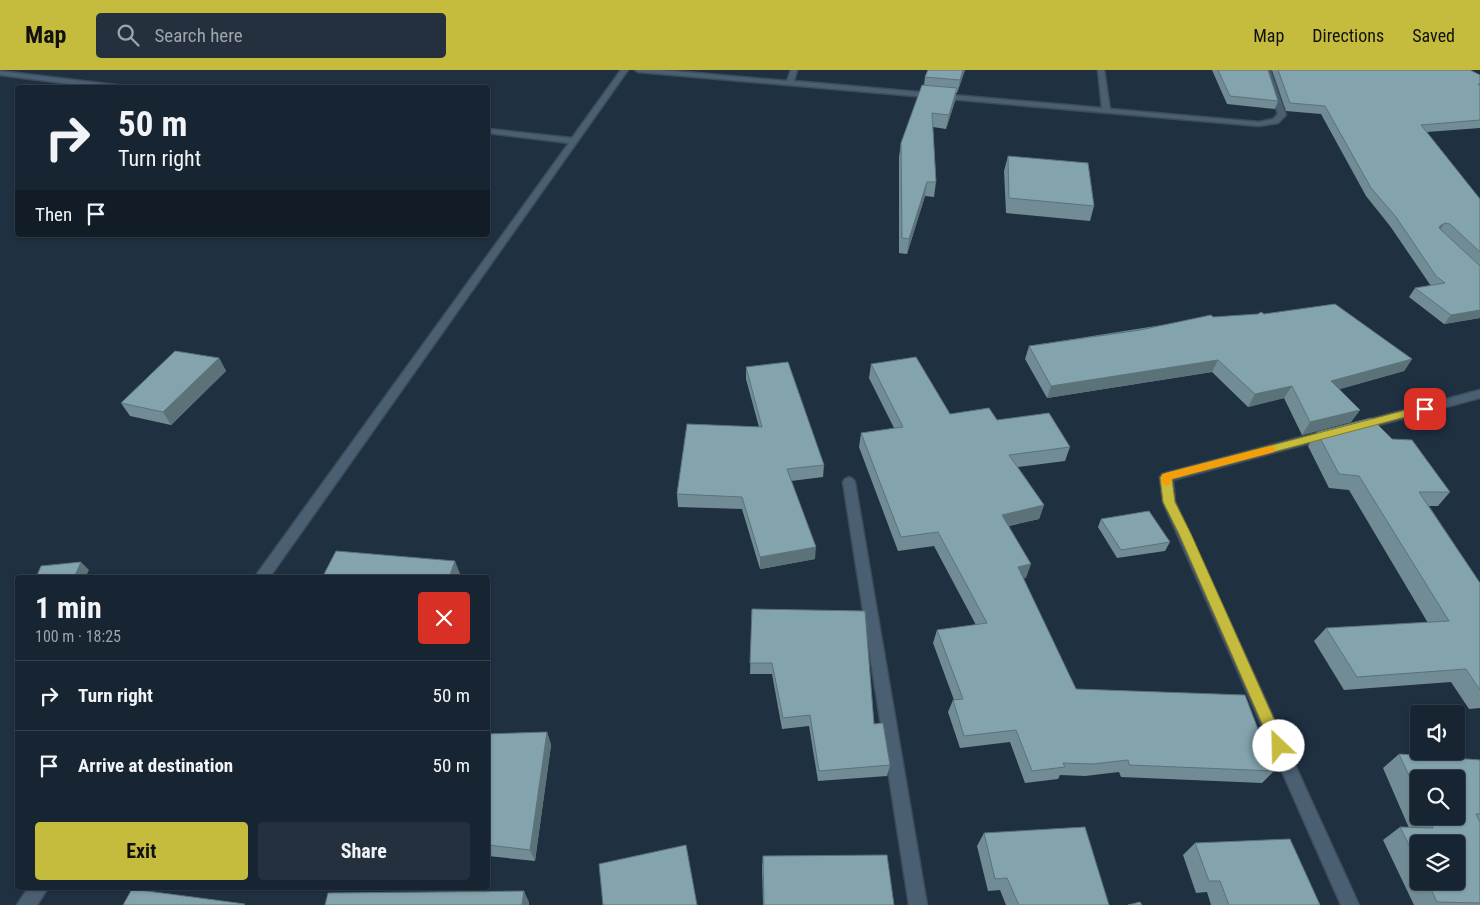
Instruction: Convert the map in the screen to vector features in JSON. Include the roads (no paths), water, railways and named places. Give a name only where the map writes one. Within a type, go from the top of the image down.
[{"type":"street","points":[[263,575],[625,70]]},
{"type":"street","points":[[638,70],[1259,124],[1275,121],[1282,115],[1267,71],[1269,70]]},
{"type":"street","points":[[790,83],[794,70]]},
{"type":"street","points":[[1101,70],[1106,110]]},
{"type":"street","points":[[0,73],[99,85]]},
{"type":"street","points":[[490,131],[574,141]]},
{"type":"street","points":[[1350,905],[1169,502],[1166,477],[1480,394]]},
{"type":"street","points":[[849,482],[918,905]]},
{"type":"street","points":[[26,905],[37,890]]}]
